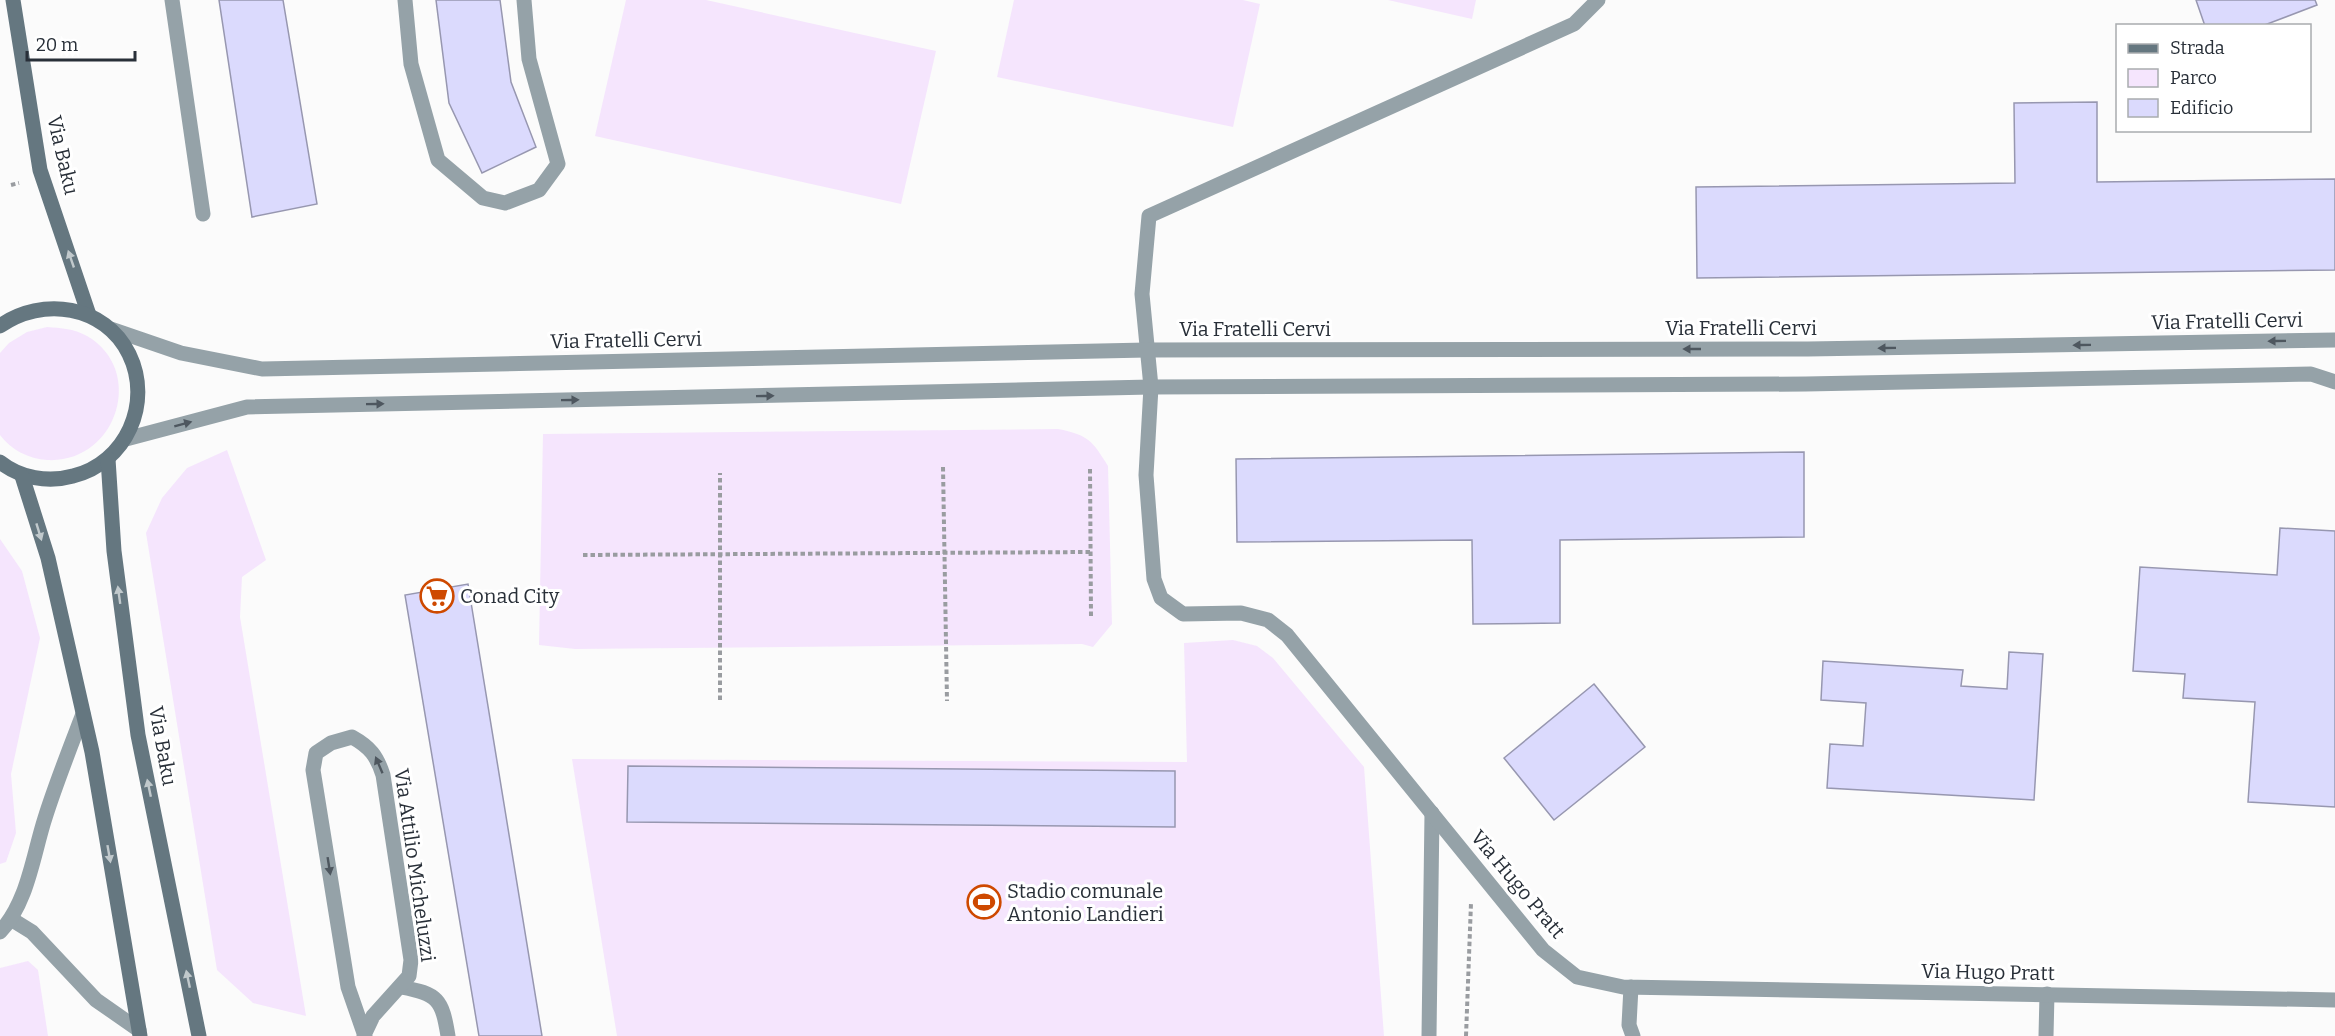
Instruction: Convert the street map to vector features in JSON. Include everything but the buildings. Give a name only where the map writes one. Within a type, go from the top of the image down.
[{"type":"main road","name":"Via Baku","points":[[13,0],[40,170],[89,315]]},
{"type":"main road","points":[[0,326],[13,316],[38,309],[64,308],[89,315],[111,329],[129,353],[138,381],[137,411],[126,439],[108,459],[86,473],[59,480],[22,476],[2,465]]},
{"type":"main road","name":"Via Baku","points":[[108,459],[114,551],[138,735],[199,1036]]},
{"type":"main road","points":[[22,476],[48,558],[92,752],[139,1033]]},
{"type":"street","points":[[172,0],[203,214]]},
{"type":"street","points":[[405,0],[411,64],[438,160],[483,198],[506,203],[539,190],[558,164],[529,59],[524,0]]},
{"type":"street","points":[[1151,387],[1142,294],[1149,216],[1574,24],[1598,0]]},
{"type":"street","name":"Via Fratelli Cervi","points":[[111,329],[181,353],[262,369],[1147,350],[1808,349],[2335,340]]},
{"type":"street","points":[[126,439],[247,407],[1151,387],[1806,384],[2300,374],[2311,374],[2335,382]]},
{"type":"street","name":"Via Hugo Pratt","points":[[1151,387],[1146,475],[1154,579],[1161,598],[1183,614],[1241,613],[1268,620],[1287,635],[1544,950],[1577,977],[1631,987],[2335,1000]]},
{"type":"street","points":[[0,932],[11,919],[25,885],[59,777],[83,714]]},
{"type":"street","name":"Via Attilio Micheluzzi","points":[[352,737],[367,745],[378,759],[383,775],[411,960],[409,976],[373,1016],[364,1036],[348,987],[313,770],[316,753],[331,742],[352,737]]},
{"type":"street","points":[[1430,1036],[1432,813]]},
{"type":"street","points":[[11,919],[32,932],[96,1000],[139,1033]]},
{"type":"street","points":[[401,987],[425,992],[434,998],[445,1015],[448,1036]]},
{"type":"street","points":[[1631,987],[1629,1025],[1633,1036]]},
{"type":"street","points":[[2046,1036],[2047,994]]},
{"type":"path","points":[[943,467],[947,701]]},
{"type":"path","points":[[1090,469],[1091,617]]},
{"type":"path","points":[[720,473],[720,700]]},
{"type":"path","points":[[583,555],[1090,552]]},
{"type":"path","points":[[1466,1036],[1472,863]]},
{"type":"green space","points":[[626,0],[706,0],[936,51],[901,204],[595,136]]},
{"type":"green space","points":[[1014,0],[1243,0],[1260,4],[1233,127],[997,77]]},
{"type":"green space","points":[[1388,0],[1476,0],[1472,19]]},
{"type":"green space","points":[[47,327],[68,329],[87,336],[105,352],[116,371],[119,392],[115,413],[106,432],[91,447],[71,457],[47,460],[21,453],[0,435],[0,353],[9,343],[27,332]]},
{"type":"green space","points":[[1058,429],[1083,436],[1098,450],[1108,466],[1112,624],[1093,647],[1082,644],[575,649],[539,645],[543,434]]},
{"type":"green space","points":[[227,450],[266,560],[242,577],[240,617],[306,1016],[253,1003],[217,970],[146,533],[162,498],[187,468]]},
{"type":"green space","points":[[0,539],[22,571],[40,638],[11,774],[16,833],[6,862],[0,864]]},
{"type":"green space","name":"Stadio comunale Antonio Landieri","points":[[1233,640],[1257,646],[1273,658],[1364,767],[1384,1036],[617,1036],[572,759],[1187,762],[1184,643]]},
{"type":"green space","points":[[28,961],[38,970],[48,1036],[0,1036],[0,968]]},
{"type":"place","name":"Conad City","points":[[437,596]]},
{"type":"place","name":"Stadio comunale Antonio Landieri","points":[[984,902]]}]
